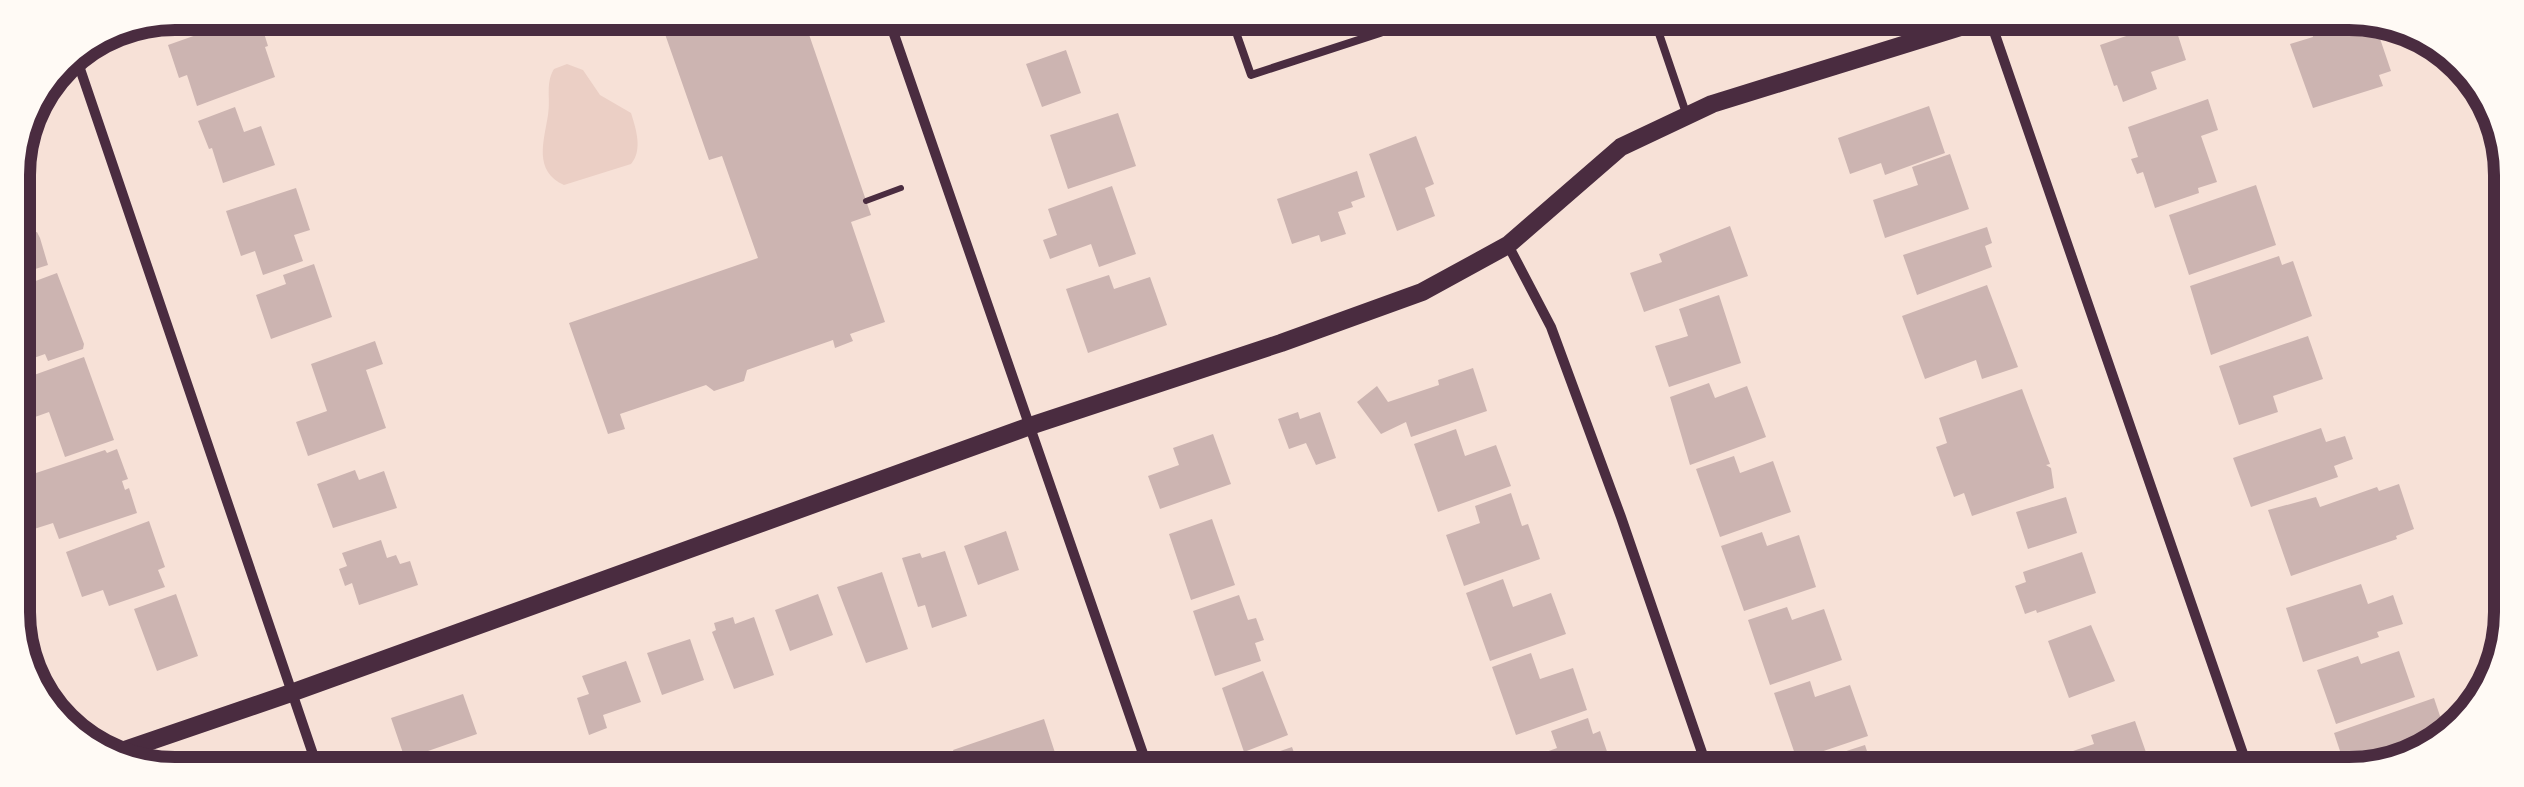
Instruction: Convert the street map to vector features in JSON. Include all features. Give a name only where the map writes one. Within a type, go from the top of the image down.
[{"type":"street","points":[[893,30],[1144,757]]},
{"type":"street","points":[[129,749],[1030,426],[1281,344],[1422,292],[1508,245],[1621,147],[1712,104],[1952,30]]},
{"type":"street","points":[[1995,30],[2244,757]]},
{"type":"street","points":[[79,67],[314,757]]},
{"type":"street","points":[[1508,245],[1550,327],[1704,757]]},
{"type":"lane","points":[[1235,30],[1251,75],[1380,33],[1379,30]]},
{"type":"lane","points":[[1658,30],[1687,116]]},
{"type":"path","points":[[866,201],[901,188]]},
{"type":"shaded area","points":[[567,64],[583,70],[600,95],[631,113],[638,146],[631,164],[564,185],[548,172],[543,145],[550,80],[554,69]]},
{"type":"building","points":[[210,30],[263,30],[275,77],[197,106],[187,75],[179,78],[168,45]]},
{"type":"building","points":[[664,30],[807,30],[871,215],[851,222],[885,322],[850,334],[853,341],[835,348],[833,340],[747,370],[744,381],[714,391],[706,385],[620,414],[625,429],[608,434],[569,323],[758,258],[722,156],[709,160]]},
{"type":"building","points":[[2144,30],[2176,30],[2186,60],[2151,72],[2157,89],[2123,102],[2100,45]]},
{"type":"building","points":[[2311,30],[2378,33],[2391,71],[2379,75],[2383,86],[2313,108],[2290,44],[2313,37]]},
{"type":"building","points":[[1066,50],[1081,93],[1042,107],[1026,64]]},
{"type":"building","points":[[2208,99],[2218,130],[2201,136],[2217,182],[2198,188],[2199,193],[2155,208],[2143,172],[2137,174],[2131,159],[2138,157],[2128,127]]},
{"type":"building","points":[[1929,106],[1945,153],[1885,175],[1881,163],[1850,174],[1838,138]]},
{"type":"building","points":[[235,107],[244,132],[261,126],[275,165],[223,183],[198,121]]},
{"type":"building","points":[[1118,113],[1136,166],[1068,189],[1050,135]]},
{"type":"building","points":[[1416,136],[1434,184],[1425,188],[1435,216],[1397,231],[1369,154]]},
{"type":"building","points":[[1950,154],[1969,209],[1885,238],[1873,200],[1918,185],[1912,167]]},
{"type":"building","points":[[1357,171],[1365,197],[1338,212],[1346,234],[1321,242],[1319,235],[1292,244],[1277,199]]},
{"type":"building","points":[[2256,185],[2276,245],[2189,275],[2169,215]]},
{"type":"building","points":[[1112,186],[1136,254],[1099,267],[1091,244],[1050,259],[1043,240],[1057,235],[1048,209]]},
{"type":"building","points":[[296,188],[310,230],[294,235],[303,261],[263,275],[255,251],[241,256],[226,211]]},
{"type":"building","points":[[30,222],[33,233],[37,232],[40,238],[48,265],[30,271]]},
{"type":"building","points":[[1730,226],[1748,276],[1644,312],[1630,273],[1662,262],[1659,254]]},
{"type":"building","points":[[1987,227],[1992,243],[1985,246],[1992,267],[1917,295],[1903,255]]},
{"type":"building","points":[[2279,256],[2282,265],[2293,261],[2312,316],[2211,355],[2190,286]]},
{"type":"building","points":[[314,264],[332,317],[271,339],[256,295],[286,284],[283,275]]},
{"type":"building","points":[[57,273],[83,349],[48,361],[45,354],[30,359],[30,283]]},
{"type":"building","points":[[1109,275],[1114,289],[1150,277],[1167,325],[1088,353],[1066,289]]},
{"type":"building","points":[[1987,285],[2018,367],[1982,379],[1976,360],[1925,379],[1902,316]]},
{"type":"building","points":[[1719,295],[1741,363],[1669,387],[1655,346],[1688,336],[1679,309]]},
{"type":"building","points":[[2308,336],[2323,379],[2273,396],[2278,412],[2239,425],[2219,366]]},
{"type":"building","points":[[375,341],[383,364],[366,370],[386,428],[308,456],[296,422],[327,411],[311,364]]},
{"type":"building","points":[[84,357],[114,440],[65,457],[49,412],[30,419],[30,371],[34,375]]},
{"type":"building","points":[[1473,368],[1487,411],[1411,437],[1406,422],[1381,434],[1357,402],[1377,386],[1388,402],[1439,385],[1438,380]]},
{"type":"building","points":[[1709,383],[1715,398],[1747,386],[1766,437],[1690,465],[1670,397]]},
{"type":"building","points":[[2022,389],[2050,464],[2046,465],[2051,468],[2054,488],[1972,516],[1964,493],[1954,497],[1936,447],[1947,443],[1939,418]]},
{"type":"building","points":[[1298,412],[1300,419],[1320,412],[1336,458],[1316,465],[1306,443],[1289,449],[1278,419]]},
{"type":"building","points":[[2321,428],[2326,442],[2345,436],[2353,459],[2334,466],[2338,477],[2251,507],[2233,458]]},
{"type":"building","points":[[1456,429],[1465,456],[1496,445],[1511,486],[1438,512],[1414,444]]},
{"type":"building","points":[[1213,434],[1231,484],[1160,509],[1148,476],[1179,465],[1173,448]]},
{"type":"building","points":[[117,449],[128,479],[122,481],[125,490],[129,488],[137,513],[59,539],[53,523],[34,529],[30,517],[30,475],[105,450],[107,453]]},
{"type":"building","points":[[1734,456],[1740,473],[1773,461],[1791,512],[1720,537],[1696,469]]},
{"type":"building","points":[[355,470],[359,480],[384,471],[397,508],[333,528],[317,484]]},
{"type":"building","points":[[2399,484],[2414,529],[2396,536],[2397,539],[2291,576],[2268,510],[2316,497],[2320,507],[2377,487],[2379,491]]},
{"type":"building","points":[[1511,493],[1522,526],[1528,524],[1540,559],[1464,586],[1446,535],[1480,523],[1475,506]]},
{"type":"building","points":[[2066,497],[2077,533],[2028,549],[2016,512]]},
{"type":"building","points":[[1212,519],[1235,585],[1191,600],[1169,534]]},
{"type":"building","points":[[149,521],[165,567],[158,570],[165,587],[109,606],[103,590],[82,597],[66,552]]},
{"type":"building","points":[[1006,531],[1019,570],[978,585],[964,546]]},
{"type":"building","points":[[1762,532],[1767,546],[1799,535],[1816,587],[1744,611],[1721,546]]},
{"type":"building","points":[[381,540],[387,558],[396,555],[400,564],[410,561],[418,585],[359,605],[352,583],[345,586],[339,569],[347,566],[342,553]]},
{"type":"building","points":[[945,551],[967,616],[932,628],[925,605],[918,607],[902,558],[920,553],[922,558]]},
{"type":"building","points":[[2082,552],[2096,593],[2025,614],[2015,586],[2026,582],[2023,572]]},
{"type":"building","points":[[882,572],[908,649],[866,663],[837,587]]},
{"type":"building","points":[[1503,579],[1513,607],[1551,593],[1566,634],[1490,661],[1466,593]]},
{"type":"building","points":[[2361,584],[2368,604],[2393,595],[2403,624],[2377,632],[2379,637],[2303,662],[2286,608]]},
{"type":"building","points":[[176,594],[198,656],[157,671],[134,609]]},
{"type":"building","points":[[818,594],[833,635],[790,651],[775,610]]},
{"type":"building","points":[[1239,595],[1248,620],[1256,618],[1264,640],[1255,643],[1261,661],[1215,676],[1193,611]]},
{"type":"building","points":[[1787,607],[1792,620],[1824,609],[1842,660],[1770,685],[1748,620]]},
{"type":"building","points":[[733,617],[735,624],[754,617],[774,675],[734,689],[712,632],[716,630],[714,623]]},
{"type":"building","points":[[2091,625],[2115,681],[2069,698],[2048,641]]},
{"type":"building","points":[[690,639],[704,680],[662,695],[647,653]]},
{"type":"building","points":[[2399,651],[2415,697],[2336,724],[2317,670],[2358,656],[2361,664]]},
{"type":"building","points":[[1531,653],[1540,679],[1573,668],[1587,710],[1516,735],[1492,667]]},
{"type":"building","points":[[626,661],[641,702],[603,715],[607,728],[589,735],[577,698],[589,694],[582,676]]},
{"type":"building","points":[[1263,671],[1288,735],[1244,752],[1222,688]]},
{"type":"building","points":[[1810,681],[1815,697],[1850,685],[1868,736],[1796,757],[1774,693]]},
{"type":"building","points":[[463,694],[477,734],[404,757],[391,718]]},
{"type":"building","points":[[2434,698],[2442,722],[2404,746],[2358,757],[2342,757],[2334,733]]},
{"type":"building","points":[[1588,718],[1593,734],[1600,731],[1609,757],[1532,757],[1557,748],[1551,731]]},
{"type":"building","points":[[1044,719],[1056,757],[955,757],[953,750]]},
{"type":"building","points":[[2135,721],[2148,757],[2055,757],[2094,744],[2091,735]]},
{"type":"building","points":[[1865,745],[1869,757],[1828,757]]},
{"type":"building","points":[[1292,747],[1296,757],[1263,757]]}]
